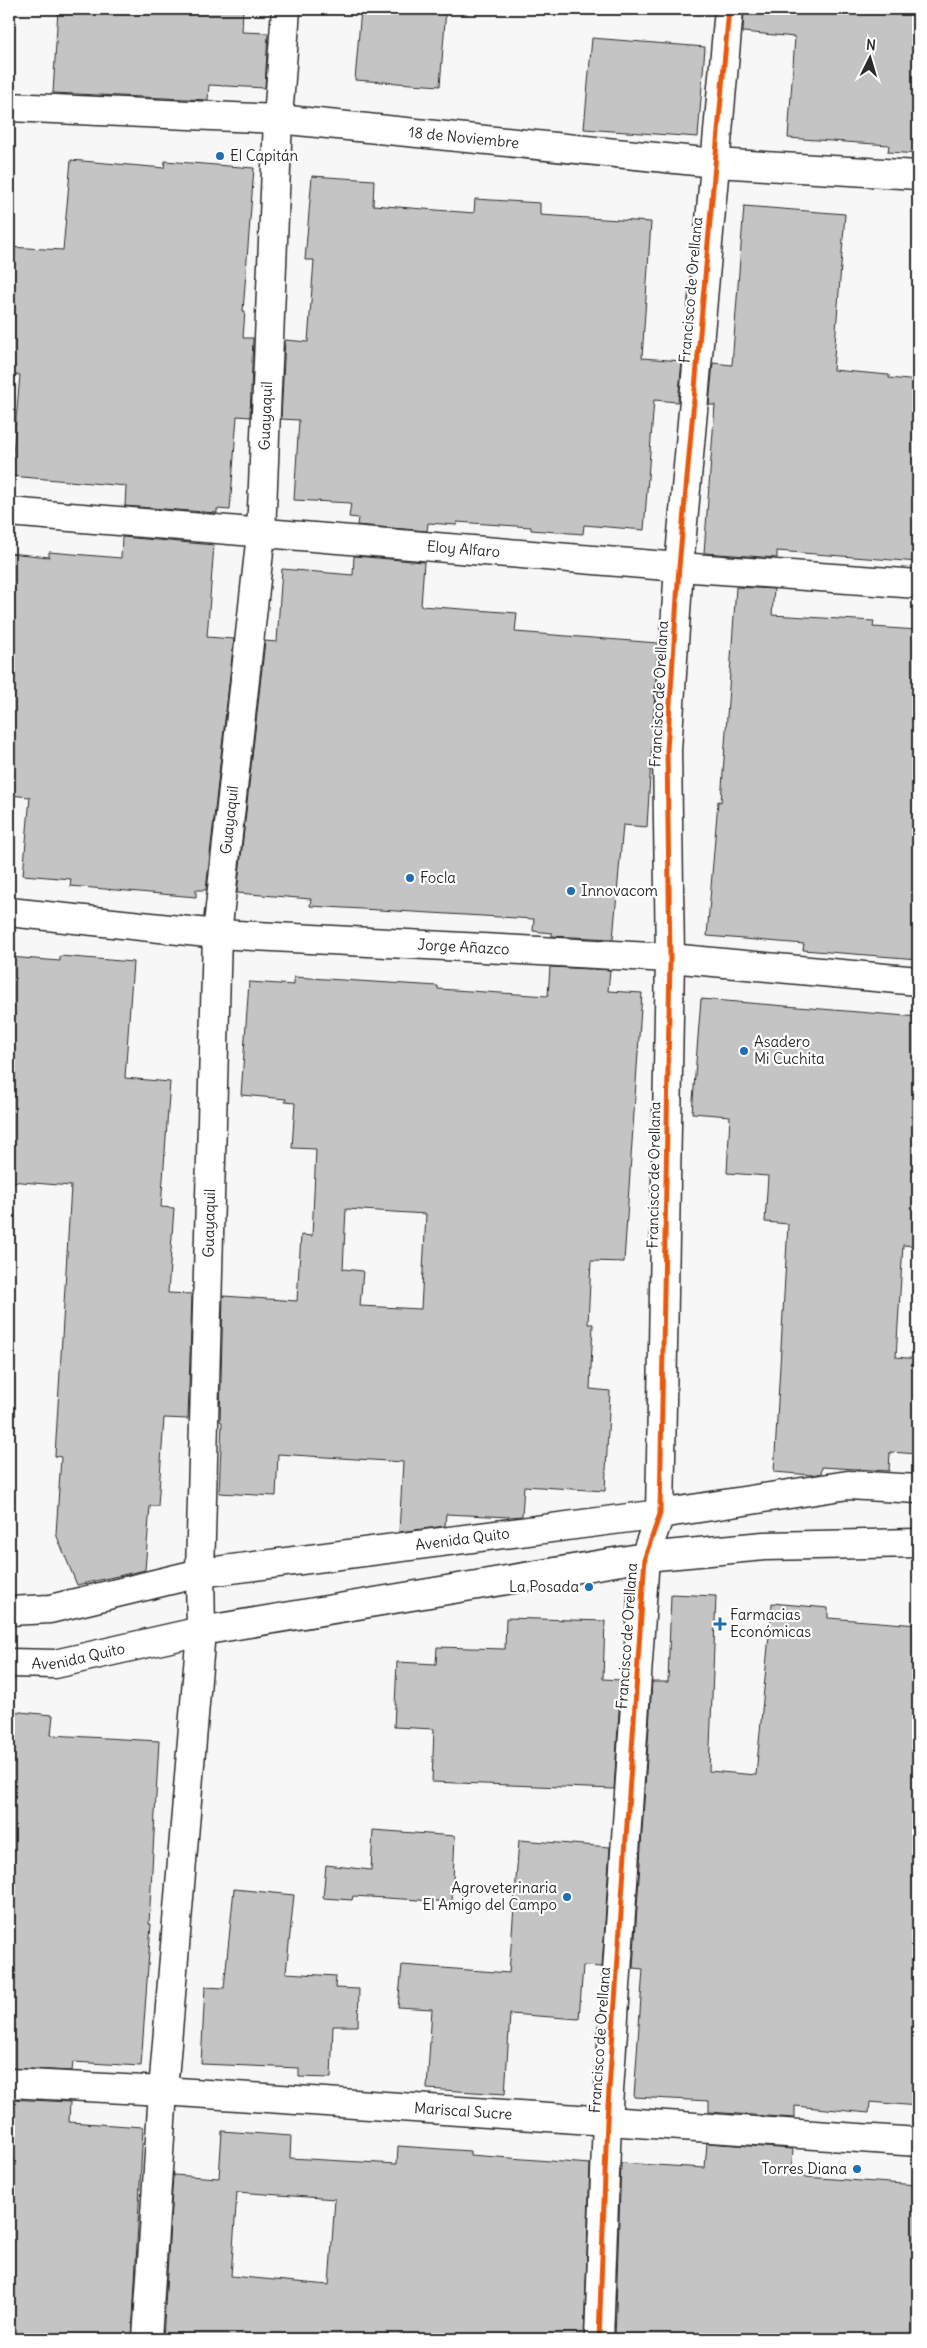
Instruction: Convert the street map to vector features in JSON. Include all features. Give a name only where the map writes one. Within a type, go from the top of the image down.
[{"type":"main road","name":"Guayaquil","points":[[147,2339],[163,2091],[201,1631],[200,1573],[218,934],[261,534],[278,119],[286,9]]},
{"type":"main road","name":"Francisco de Orellana","points":[[599,2339],[608,2120],[645,1557],[660,1514],[670,958],[667,750],[679,567],[729,9]]},
{"type":"main road","name":"18 de Noviembre","points":[[9,107],[278,119],[715,163],[918,175]]},
{"type":"main road","name":"Eloy Alfaro","points":[[9,512],[261,534],[918,584]]},
{"type":"main road","name":"Jorge Añazco","points":[[9,912],[218,934],[670,958],[918,981]]},
{"type":"main road","name":"Avenida Quito","points":[[9,1611],[50,1609],[200,1573],[660,1514],[848,1485],[918,1490]]},
{"type":"main road","name":"Avenida Quito","points":[[9,1663],[55,1664],[201,1631],[645,1557],[764,1546],[918,1543]]},
{"type":"main road","name":"Mariscal Sucre","points":[[9,2083],[163,2091],[918,2142]]},
{"type":"building","points":[[58,9],[243,9],[242,32],[268,33],[265,88],[209,85],[208,100],[53,93]]},
{"type":"building","points":[[361,9],[446,9],[440,86],[355,80]]},
{"type":"building","points":[[744,9],[918,9],[918,154],[888,152],[889,145],[788,138],[795,37],[743,32]]},
{"type":"building","points":[[592,38],[705,47],[698,137],[584,129]]},
{"type":"building","points":[[71,160],[164,168],[165,161],[254,168],[243,311],[245,311],[243,338],[253,338],[250,417],[237,416],[230,510],[217,509],[217,513],[125,506],[126,486],[11,476],[20,375],[9,374],[9,247],[63,250]]},
{"type":"building","points":[[312,176],[374,180],[373,205],[474,213],[475,199],[540,203],[540,215],[651,222],[642,358],[682,361],[678,402],[654,400],[644,530],[584,525],[583,534],[531,530],[531,527],[457,522],[457,525],[428,523],[427,531],[357,525],[358,518],[349,517],[351,503],[294,500],[299,420],[281,419],[285,340],[308,342],[314,260],[305,260]]},
{"type":"building","points":[[744,206],[845,214],[833,370],[889,375],[889,378],[918,381],[918,562],[777,551],[777,558],[704,553],[715,405],[709,405],[713,363],[732,365]]},
{"type":"building","points":[[122,537],[214,545],[207,637],[234,639],[206,890],[196,890],[196,897],[70,886],[71,879],[23,875],[30,797],[9,795],[9,553],[49,557],[49,552],[121,558]]},
{"type":"building","points":[[354,556],[424,562],[421,606],[517,613],[515,632],[658,643],[647,827],[623,825],[613,939],[552,936],[552,933],[533,931],[534,919],[310,906],[311,899],[237,893],[265,641],[277,642],[282,569],[353,575]]},
{"type":"building","points":[[736,587],[774,589],[772,615],[874,621],[873,627],[918,630],[918,959],[803,950],[804,944],[707,936],[718,801],[721,802]]},
{"type":"building","points":[[60,956],[133,962],[125,1078],[170,1082],[161,1207],[174,1208],[168,1293],[192,1294],[188,1419],[164,1418],[158,1506],[150,1506],[145,1570],[77,1585],[56,1534],[61,1457],[55,1456],[71,1186],[9,1181],[9,957],[60,961]]},
{"type":"building","points":[[550,967],[610,970],[608,991],[642,993],[624,1262],[591,1261],[588,1324],[593,1324],[590,1389],[610,1391],[605,1491],[524,1486],[522,1516],[446,1514],[445,1526],[399,1532],[403,1462],[278,1454],[276,1496],[219,1493],[222,1422],[220,1421],[223,1296],[297,1301],[301,1235],[312,1236],[316,1149],[292,1148],[295,1103],[285,1102],[286,1099],[241,1095],[249,982],[294,985],[294,977],[438,986],[438,989],[548,996]],"holes":[[[346,1209],[426,1214],[421,1309],[360,1306],[363,1271],[343,1269]]]},
{"type":"building","points":[[701,999],[918,1017],[918,1246],[903,1245],[896,1357],[918,1359],[918,1454],[890,1452],[889,1471],[822,1467],[821,1473],[812,1475],[774,1472],[788,1224],[765,1222],[768,1176],[727,1173],[730,1116],[692,1113]]},
{"type":"building","points":[[671,1594],[716,1596],[709,1771],[756,1775],[772,1603],[828,1608],[828,1618],[918,1625],[918,1783],[915,1828],[918,1828],[918,2106],[870,2102],[869,2113],[795,2106],[795,2118],[709,2112],[709,2101],[634,2097],[643,1969],[633,1968],[652,1682],[668,1682]]},
{"type":"building","points":[[506,1618],[605,1621],[603,1679],[621,1680],[614,1789],[432,1782],[434,1729],[394,1727],[397,1662],[436,1664],[437,1647],[505,1649]]},
{"type":"building","points":[[9,1711],[53,1715],[51,1735],[159,1741],[149,1924],[151,1924],[141,2066],[73,2062],[72,2071],[9,2068]]},
{"type":"building","points":[[373,1830],[455,1836],[452,1902],[353,1896],[352,1900],[323,1898],[326,1865],[371,1870]]},
{"type":"building","points":[[519,1840],[610,1847],[602,1967],[583,1966],[579,2019],[510,2014],[505,2094],[427,2089],[432,2009],[398,2007],[402,1965],[509,1973]]},
{"type":"building","points":[[234,1889],[294,1895],[286,1973],[336,1976],[335,1988],[359,1989],[358,2026],[333,2026],[331,2078],[299,2077],[299,2068],[201,2064],[205,1987],[224,1988]]},
{"type":"building","points":[[9,2099],[70,2102],[69,2122],[143,2127],[132,2339],[9,2339]]},
{"type":"building","points":[[222,2131],[291,2136],[290,2158],[397,2164],[398,2146],[470,2151],[470,2155],[590,2164],[584,2339],[163,2339],[173,2175],[219,2178]],"holes":[[[237,2192],[335,2199],[329,2285],[231,2276]]]},
{"type":"building","points":[[707,2143],[793,2149],[791,2173],[805,2174],[805,2177],[918,2185],[918,2339],[615,2339],[621,2163],[705,2168]]},
{"type":"cycle path","points":[[599,2339],[607,2120],[645,1557],[660,1514],[670,958],[667,750],[679,567],[729,9]]},
{"type":"place","name":"El Capitán","points":[[220,156]]},
{"type":"place","name":"Focla","points":[[410,878]]},
{"type":"place","name":"Innovacom","points":[[571,891]]},
{"type":"place","name":"Asadero Mi Cuchita","points":[[744,1051]]},
{"type":"place","name":"La Posada","points":[[589,1587]]},
{"type":"place","name":"Farmacias Económicas","points":[[720,1624]]},
{"type":"place","name":"Agroveterinaria El Amigo del Campo","points":[[567,1897]]},
{"type":"place","name":"Torres Diana","points":[[857,2169]]}]
